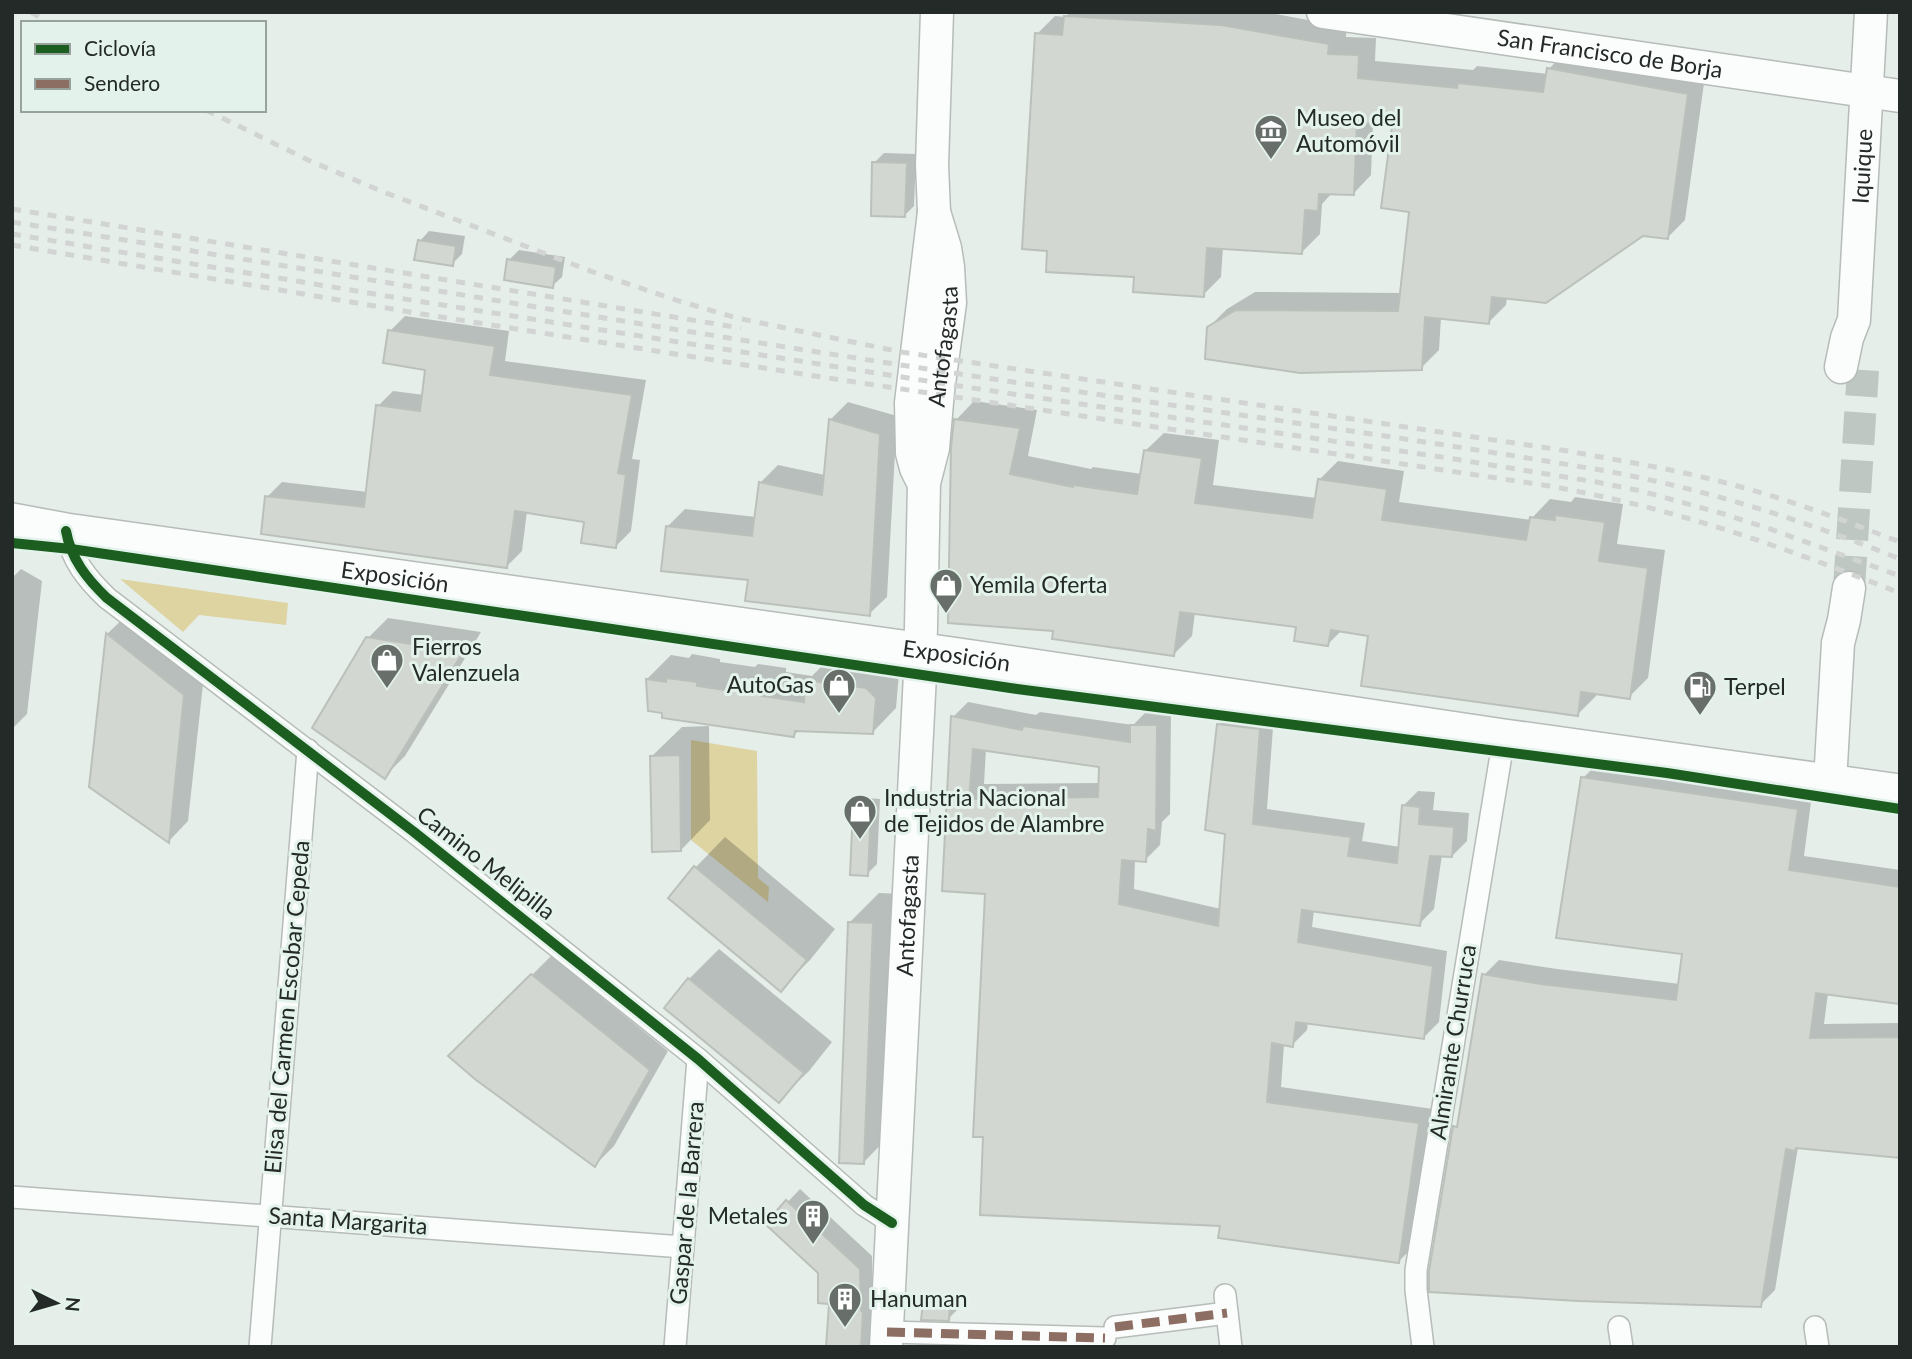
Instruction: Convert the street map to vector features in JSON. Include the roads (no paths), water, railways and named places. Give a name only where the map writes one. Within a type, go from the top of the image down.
[{"type":"main road","name":"Antofagasta","points":[[887,1339],[920,651],[924,483],[912,453],[911,403],[933,212],[937,12]]},
{"type":"main road","name":"San Francisco de Borja","points":[[1323,12],[1900,96]]},
{"type":"main road","name":"Iquique","points":[[1852,368],[1860,347],[1854,320],[1871,12]]},
{"type":"main road","name":"Exposición","points":[[12,521],[66,531],[1900,792]]},
{"type":"main road","points":[[1830,782],[1838,643],[1832,612],[1840,585]]},
{"type":"street","name":"Camino Melipilla","points":[[66,531],[78,565],[101,593],[308,750],[698,1059],[864,1205],[892,1223]]},
{"type":"street","name":"Almirante Churruca","points":[[1423,1347],[1416,1270],[1504,737]]},
{"type":"street","name":"Elisa del Carmen Escobar Cepeda","points":[[260,1347],[308,750]]},
{"type":"street","name":"Gaspar de la Barrera","points":[[675,1347],[698,1059]]},
{"type":"street","name":"Santa Margarita","points":[[12,1197],[683,1247]]},
{"type":"street","points":[[887,1339],[1038,1342],[1110,1333],[1226,1304],[1231,1347]]},
{"type":"tunnel","points":[[1849,588],[1863,370]]},
{"type":"railway","points":[[31,12],[46,21]]},
{"type":"railway","points":[[210,112],[308,160],[381,191],[593,272],[737,318],[901,352],[1568,451],[1647,466],[1770,495],[1900,542]]},
{"type":"railway","points":[[12,209],[741,328]]},
{"type":"railway","points":[[12,222],[842,356],[1612,472],[1686,488],[1758,508],[1900,559]]},
{"type":"railway","points":[[12,234],[959,386],[1596,482],[1641,491],[1724,514],[1900,576]]},
{"type":"railway","points":[[12,245],[428,315],[815,376],[1550,486],[1704,523],[1789,551],[1900,593]]},
{"type":"place","name":"Museo del Automóvil","points":[[1271,161]]},
{"type":"place","name":"Yemila Oferta","points":[[946,615]]},
{"type":"place","name":"Fierros Valenzuela","points":[[387,690]]},
{"type":"place","name":"AutoGas","points":[[839,715]]},
{"type":"place","name":"Terpel","points":[[1700,717]]},
{"type":"place","name":"Industria Nacional de Tejidos de Alambre","points":[[860,841]]},
{"type":"place","name":"Metales","points":[[813,1246]]},
{"type":"place","name":"Hanuman","points":[[845,1329]]}]
